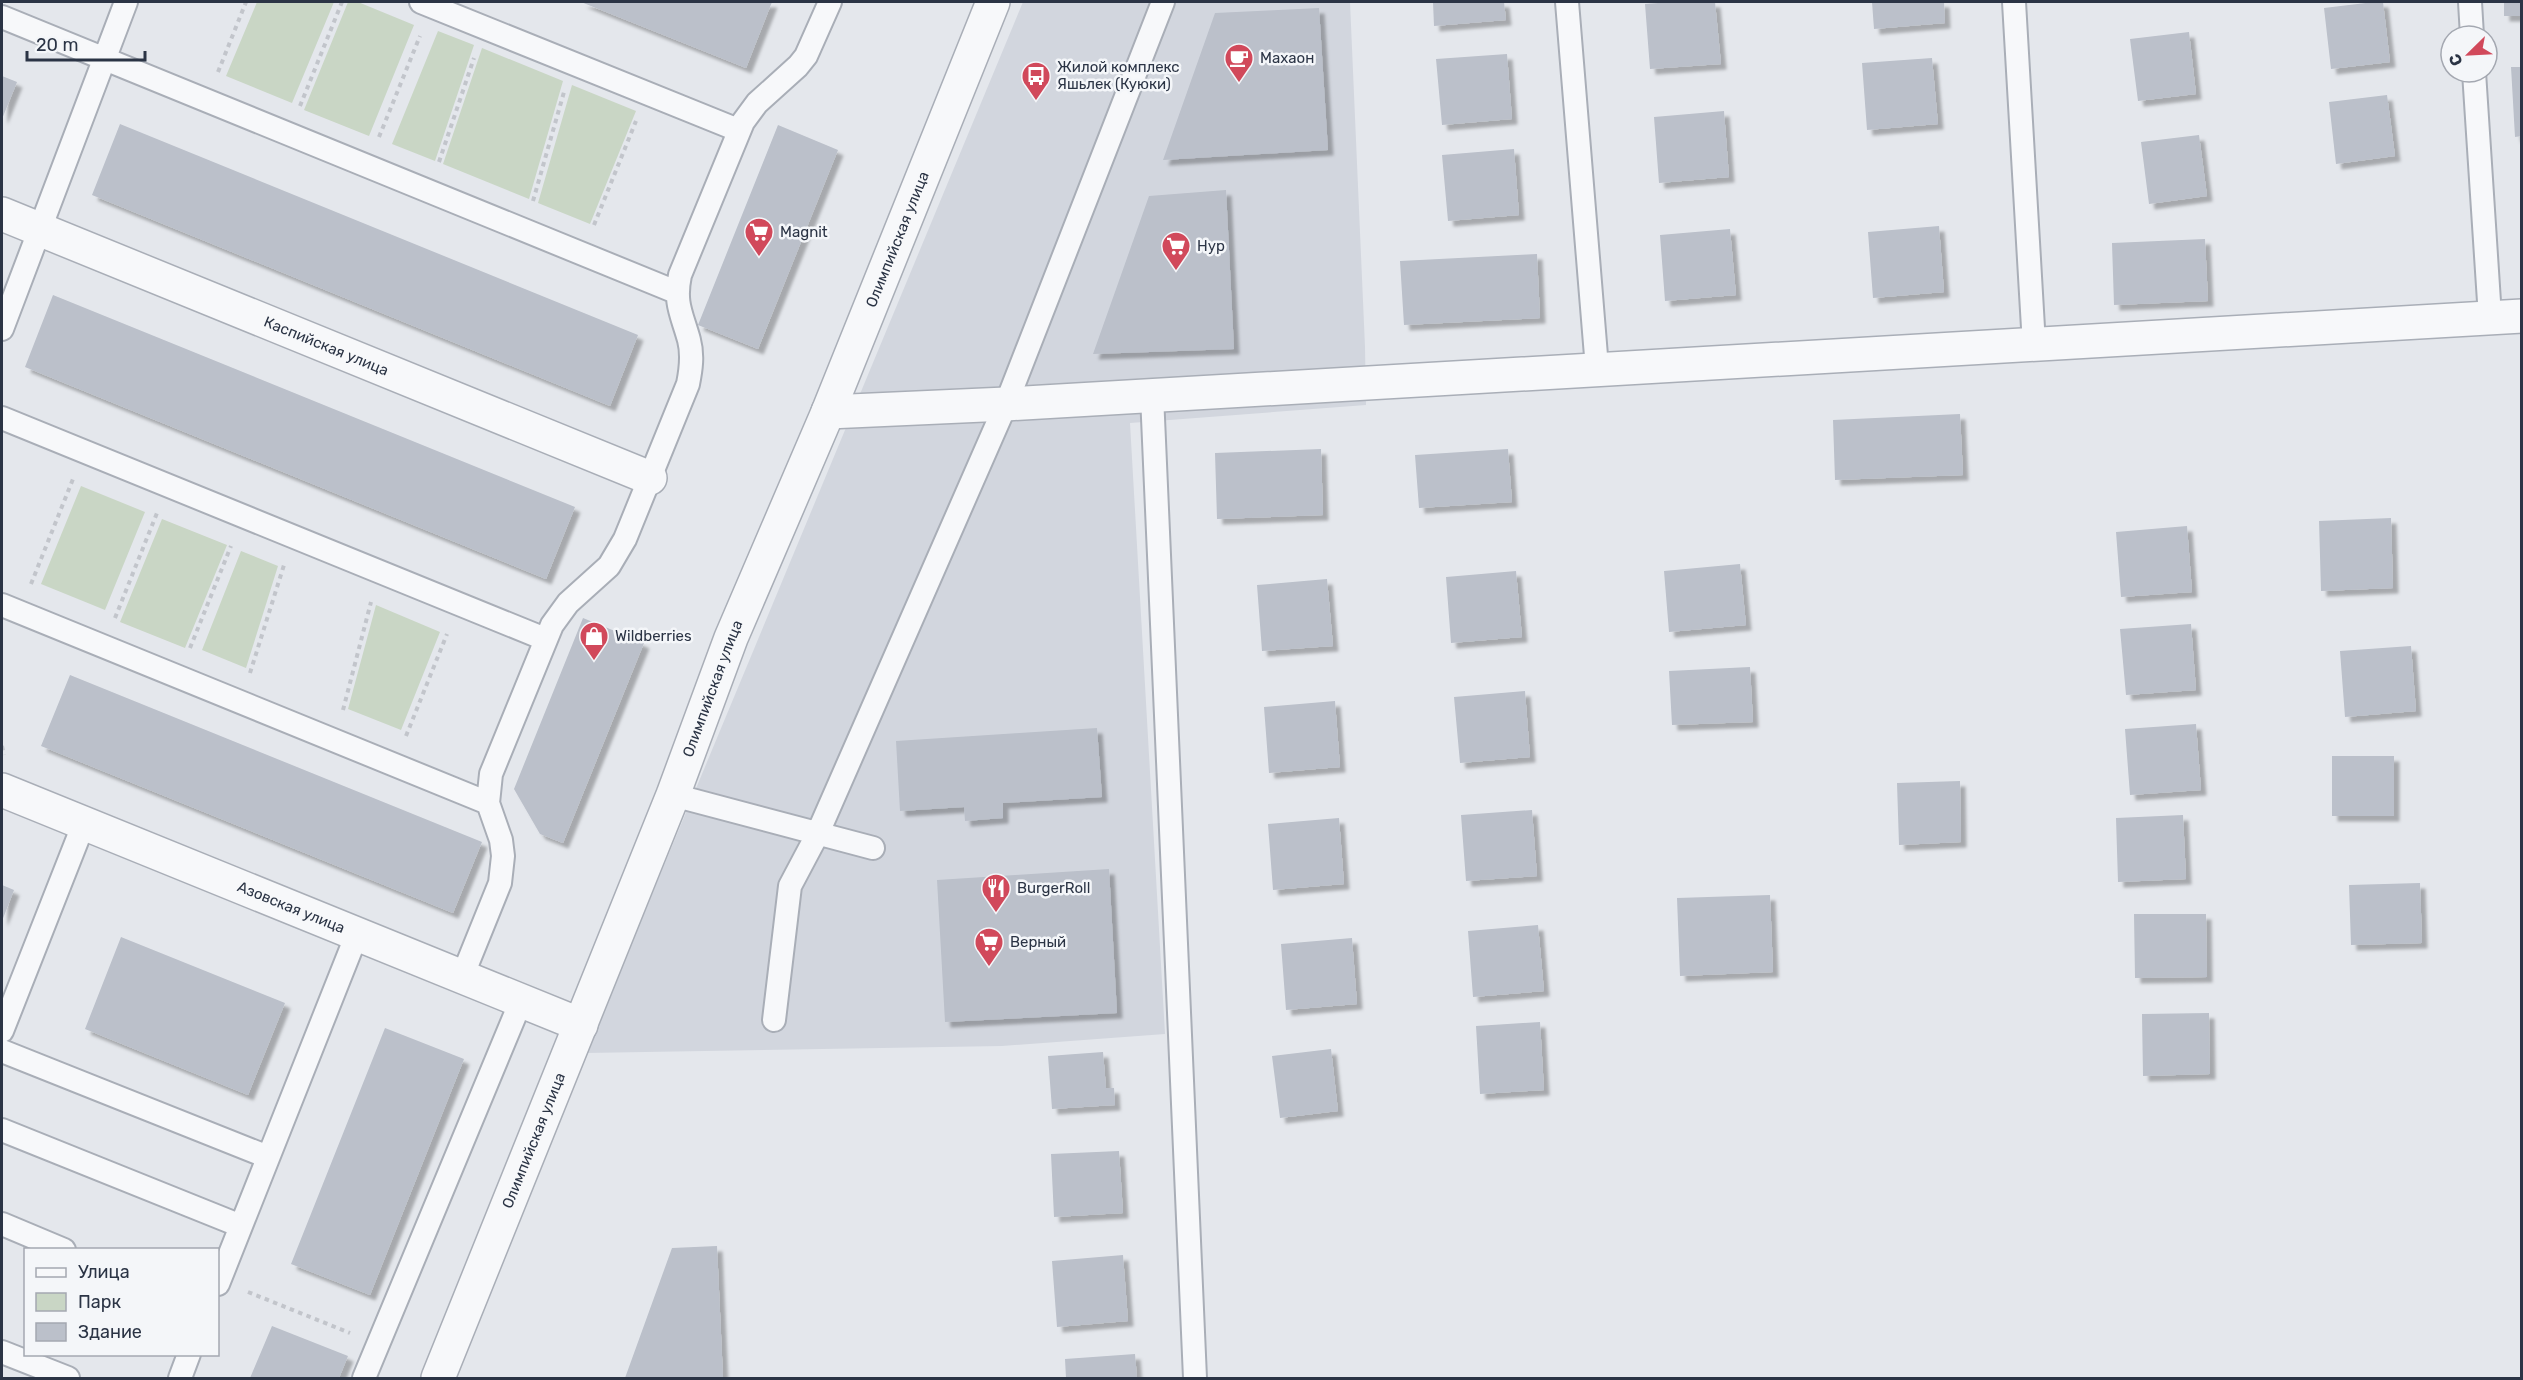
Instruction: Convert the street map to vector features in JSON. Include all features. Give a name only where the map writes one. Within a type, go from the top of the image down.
[{"type":"street","name":"Олимпийская улица","points":[[438,1378],[673,795],[731,638],[828,412],[993,2]]},
{"type":"street","name":"Каспийская улица","points":[[2,214],[650,478]]},
{"type":"street","points":[[828,412],[1006,404],[2506,316]]},
{"type":"street","name":"Азовская улица","points":[[2,790],[580,1025]]},
{"type":"lane","points":[[2,329],[126,2]]},
{"type":"lane","points":[[462,977],[500,883],[503,870],[501,840],[488,803],[491,774],[545,639],[560,612],[609,566],[617,555],[688,384],[691,370],[689,341],[681,321],[676,292],[680,275],[738,130],[757,103],[806,56],[830,2]]},
{"type":"lane","points":[[774,1020],[790,886],[817,835],[1006,404],[1163,2]]},
{"type":"lane","points":[[1567,2],[1597,368]]},
{"type":"lane","points":[[2014,2],[2034,345]]},
{"type":"lane","points":[[2470,2],[2471,24]]},
{"type":"lane","points":[[426,4],[738,130]]},
{"type":"lane","points":[[2,17],[676,292]]},
{"type":"lane","points":[[2476,84],[2506,316]]},
{"type":"lane","points":[[1152,395],[1195,1378]]},
{"type":"lane","points":[[2,418],[545,639]]},
{"type":"lane","points":[[10,609],[488,803]]},
{"type":"lane","points":[[673,795],[873,849]]},
{"type":"lane","points":[[2,1031],[84,823]]},
{"type":"lane","points":[[219,1280],[357,934]]},
{"type":"lane","points":[[364,1378],[521,1001]]},
{"type":"lane","points":[[2,1051],[268,1157]]},
{"type":"lane","points":[[2,1130],[241,1226]]},
{"type":"lane","points":[[2,1224],[59,1248]]},
{"type":"lane","points":[[2,1352],[68,1378]]},
{"type":"lane","points":[[180,1378],[188,1356]]},
{"type":"path","points":[[207,101],[246,2]]},
{"type":"path","points":[[289,134],[342,2]]},
{"type":"path","points":[[368,166],[426,4]]},
{"type":"path","points":[[430,191],[485,27]]},
{"type":"path","points":[[524,230],[572,63]]},
{"type":"path","points":[[583,254],[647,94]]},
{"type":"path","points":[[10,609],[84,452]]},
{"type":"path","points":[[103,646],[168,486]]},
{"type":"path","points":[[178,676],[243,516]]},
{"type":"path","points":[[240,702],[293,536]]},
{"type":"path","points":[[335,740],[379,572]]},
{"type":"path","points":[[395,764],[460,604]]},
{"type":"path","points":[[219,1282],[378,1344]]},
{"type":"shaded area","points":[[1023,2],[1350,2],[1366,405],[1130,423],[1165,1034],[1002,1046],[586,1053]]},
{"type":"green space","points":[[257,2],[334,2],[292,103],[226,76]]},
{"type":"green space","points":[[348,2],[358,2],[414,25],[369,136],[304,110]]},
{"type":"green space","points":[[438,31],[474,45],[435,161],[392,144]]},
{"type":"green space","points":[[482,48],[563,81],[529,199],[443,164]]},
{"type":"green space","points":[[572,85],[636,111],[590,224],[538,203]]},
{"type":"green space","points":[[81,486],[145,512],[105,610],[41,584]]},
{"type":"green space","points":[[162,519],[227,545],[185,648],[120,622]]},
{"type":"green space","points":[[241,551],[278,566],[246,668],[202,650]]},
{"type":"green space","points":[[376,605],[440,632],[401,730],[348,709]]},
{"type":"building","points":[[581,2],[772,2],[746,68]]},
{"type":"building","points":[[1433,2],[1504,2],[1506,20],[1434,26]]},
{"type":"building","points":[[1715,2],[1721,64],[1650,69],[1645,4]]},
{"type":"building","points":[[1872,2],[1944,2],[1945,23],[1874,29]]},
{"type":"building","points":[[2383,2],[2390,62],[2331,69],[2324,8]]},
{"type":"building","points":[[2504,2],[2522,2],[2522,16],[2504,16]]},
{"type":"building","points":[[1319,8],[1328,150],[1163,160],[1215,13]]},
{"type":"building","points":[[2189,32],[2196,94],[2138,101],[2130,39]]},
{"type":"building","points":[[1507,54],[1512,119],[1442,125],[1436,59]]},
{"type":"building","points":[[1932,58],[1938,124],[1867,130],[1862,63]]},
{"type":"building","points":[[2511,67],[2522,67],[2522,136],[2515,137]]},
{"type":"building","points":[[2,76],[17,82],[2,119]]},
{"type":"building","points":[[2387,95],[2395,156],[2336,164],[2329,102]]},
{"type":"building","points":[[1724,111],[1729,177],[1659,183],[1654,117]]},
{"type":"building","points":[[120,124],[638,335],[610,406],[92,195]]},
{"type":"building","points":[[778,125],[838,150],[758,349],[698,325]]},
{"type":"building","points":[[2199,135],[2207,196],[2149,204],[2141,142]]},
{"type":"building","points":[[1514,149],[1519,215],[1448,221],[1442,155]]},
{"type":"building","name":"Нур","points":[[1226,190],[1234,349],[1093,354],[1149,196]]},
{"type":"building","points":[[1939,226],[1944,292],[1873,298],[1868,232]]},
{"type":"building","points":[[1730,229],[1736,295],[1665,301],[1660,235]]},
{"type":"building","points":[[2205,239],[2208,301],[2114,305],[2112,243]]},
{"type":"building","points":[[1537,254],[1540,318],[1404,325],[1400,261]]},
{"type":"building","points":[[53,295],[575,507],[546,579],[25,367]]},
{"type":"building","points":[[1960,414],[1963,475],[1835,480],[1833,420]]},
{"type":"building","points":[[1321,449],[1323,515],[1217,519],[1215,453]]},
{"type":"building","points":[[1508,449],[1512,502],[1419,508],[1415,455]]},
{"type":"building","points":[[2391,518],[2393,588],[2321,591],[2319,521]]},
{"type":"building","points":[[2187,526],[2192,592],[2121,597],[2116,532]]},
{"type":"building","points":[[1740,564],[1746,625],[1669,632],[1664,571]]},
{"type":"building","points":[[1516,571],[1522,637],[1451,643],[1446,577]]},
{"type":"building","points":[[1327,579],[1333,646],[1262,651],[1257,585]]},
{"type":"building","points":[[583,618],[644,643],[563,843],[540,834],[514,789]]},
{"type":"building","points":[[2191,624],[2196,690],[2126,695],[2120,629]]},
{"type":"building","points":[[2411,646],[2416,711],[2345,717],[2340,651]]},
{"type":"building","points":[[1750,667],[1753,722],[1672,725],[1669,671]]},
{"type":"building","points":[[70,675],[482,842],[453,913],[41,746]]},
{"type":"building","points":[[1525,691],[1530,757],[1460,763],[1454,697]]},
{"type":"building","points":[[1335,701],[1340,767],[1269,773],[1264,707]]},
{"type":"building","points":[[2196,724],[2201,790],[2130,795],[2125,729]]},
{"type":"building","points":[[1097,728],[1102,797],[1003,803],[1003,818],[965,821],[964,807],[900,811],[896,741]]},
{"type":"building","points":[[2332,756],[2394,756],[2394,816],[2332,816]]},
{"type":"building","points":[[1960,781],[1961,842],[1899,845],[1897,783]]},
{"type":"building","points":[[1532,810],[1537,876],[1466,881],[1461,815]]},
{"type":"building","points":[[2183,815],[2186,879],[2118,882],[2116,818]]},
{"type":"building","points":[[1339,818],[1344,884],[1273,890],[1268,824]]},
{"type":"building","points":[[1109,869],[1117,1013],[945,1022],[937,880]]},
{"type":"building","points":[[2420,883],[2422,943],[2351,945],[2349,885]]},
{"type":"building","points":[[2,885],[14,890],[2,921]]},
{"type":"building","points":[[1770,895],[1773,972],[1680,976],[1677,898]]},
{"type":"building","points":[[2134,914],[2206,914],[2207,977],[2135,978]]},
{"type":"building","points":[[1538,925],[1544,991],[1473,997],[1468,931]]},
{"type":"building","points":[[121,937],[285,1003],[248,1095],[85,1029]]},
{"type":"building","points":[[1352,938],[1357,1004],[1286,1010],[1281,944]]},
{"type":"building","points":[[2209,1013],[2210,1074],[2143,1076],[2142,1014]]},
{"type":"building","points":[[1540,1022],[1544,1090],[1480,1094],[1476,1026]]},
{"type":"building","points":[[385,1028],[464,1059],[370,1295],[291,1264]]},
{"type":"building","points":[[1331,1049],[1338,1111],[1280,1118],[1272,1056]]},
{"type":"building","points":[[1103,1052],[1106,1088],[1114,1088],[1115,1105],[1052,1109],[1048,1056]]},
{"type":"building","points":[[1119,1151],[1123,1213],[1054,1217],[1051,1154]]},
{"type":"building","points":[[717,1246],[723,1378],[625,1378],[672,1248]]},
{"type":"building","points":[[1123,1255],[1128,1321],[1057,1327],[1052,1261]]},
{"type":"building","points":[[272,1326],[348,1356],[339,1378],[250,1378]]},
{"type":"building","points":[[1135,1354],[1137,1378],[1066,1378],[1065,1359]]},
{"type":"place","name":"Махаон","points":[[1239,84]]},
{"type":"place","name":"Жилой комплекс Яшьлек (Куюки)","points":[[1036,102]]},
{"type":"place","name":"Magnit","points":[[759,258]]},
{"type":"place","name":"Нур","points":[[1176,272]]},
{"type":"place","name":"Wildberries","points":[[594,662]]},
{"type":"place","name":"BurgerRoll","points":[[996,914]]},
{"type":"place","name":"Верный","points":[[989,968]]}]
